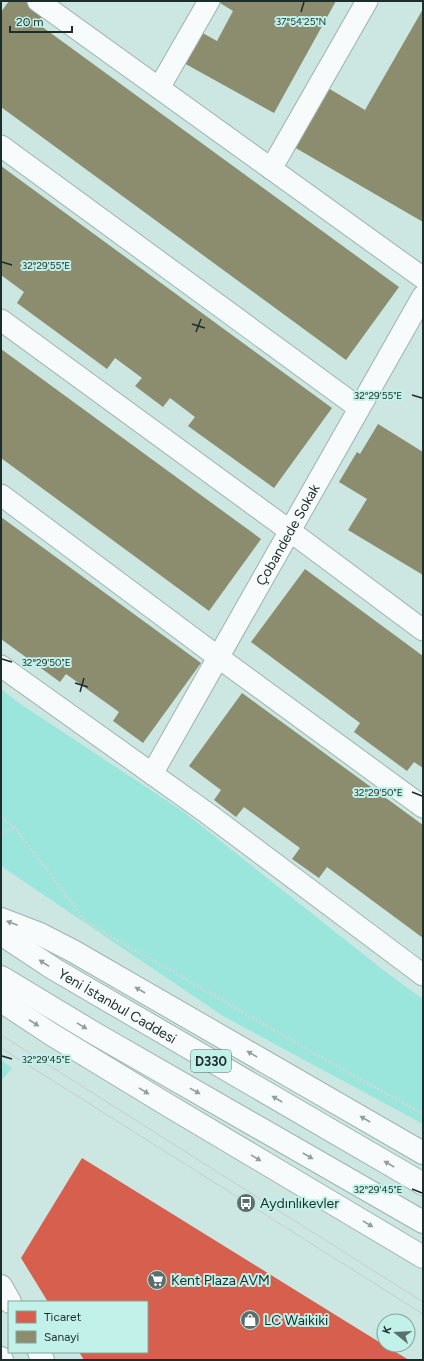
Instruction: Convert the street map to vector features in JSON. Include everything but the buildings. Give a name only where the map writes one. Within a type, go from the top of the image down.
[{"type":"main road","points":[[1,919],[40,934],[73,951],[423,1153]]},
{"type":"main road","name":"Yeni İstanbul Caddesi","points":[[1,934],[54,969],[423,1184]]},
{"type":"main road","name":"D330","points":[[1,977],[94,1033],[423,1222]]},
{"type":"main road","points":[[1,1001],[51,1034],[166,1104],[423,1257]]},
{"type":"main road","points":[[1,1286],[9,1301]]},
{"type":"street","points":[[38,1],[423,278]]},
{"type":"street","points":[[159,88],[209,1]]},
{"type":"street","points":[[271,169],[367,1]]},
{"type":"street","points":[[1,146],[360,408]]},
{"type":"street","name":"Çobandede Sokak","points":[[152,774],[423,296]]},
{"type":"street","points":[[1,320],[423,630]]},
{"type":"street","points":[[1,495],[218,657],[423,807]]},
{"type":"street","points":[[1,666],[214,817],[423,974]]},
{"type":"path","points":[[1,816],[15,828],[86,922],[423,1114]]},
{"type":"path","points":[[1,834],[15,828]]},
{"type":"shaded area","points":[[1,689],[22,705],[184,812],[387,973],[423,999],[423,1124],[223,1016],[1,866]]},
{"type":"shaded area","points":[[1,1060],[12,1068],[1,1081]]},
{"type":"tram line","points":[[1,1035],[423,1302]]},
{"type":"tram line","points":[[1,1048],[423,1314]]},
{"type":"place","name":"Aydınlıkevler","points":[[246,1203]]},
{"type":"place","name":"Kent Plaza AVM","points":[[157,1280]]},
{"type":"place","name":"LC Waikiki","points":[[250,1320]]}]
